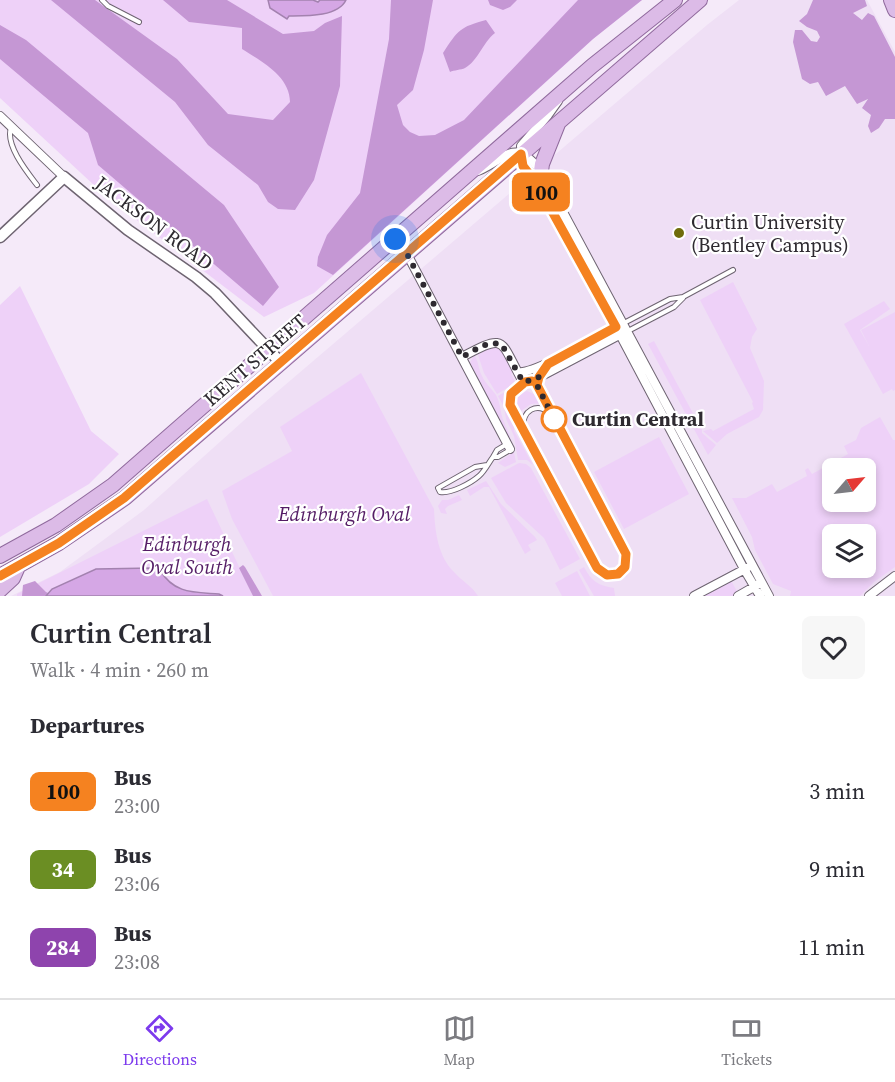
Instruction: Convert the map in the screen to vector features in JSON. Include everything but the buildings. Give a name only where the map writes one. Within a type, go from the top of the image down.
[{"type":"main road","name":"KENT STREET","points":[[0,556],[57,525],[113,485],[625,39],[675,0]]},
{"type":"main road","name":"KENT STREET","points":[[0,576],[59,543],[124,498],[700,0]]},
{"type":"main road","points":[[891,0],[895,10]]},
{"type":"main road","points":[[541,171],[558,122]]},
{"type":"main road","points":[[0,590],[13,578],[18,567]]},
{"type":"street","name":"KENT STREET","points":[[469,175],[488,167],[503,155],[521,154],[521,146],[565,91]]},
{"type":"street","name":"JACKSON ROAD","points":[[0,117],[64,177],[129,230],[210,288],[281,363]]},
{"type":"street","points":[[521,154],[531,159],[541,171],[744,569],[769,596]]},
{"type":"street","points":[[521,154],[523,166],[537,184],[622,329],[753,565],[760,596]]},
{"type":"street","points":[[0,237],[64,177]]},
{"type":"street","points":[[395,239],[407,254],[509,446]]},
{"type":"street","points":[[518,372],[525,373],[543,364],[548,364],[622,329]]},
{"type":"street","points":[[462,357],[489,343],[497,342],[505,348],[525,382],[539,377],[622,329]]},
{"type":"street","points":[[694,596],[753,565]]},
{"type":"street","points":[[869,596],[895,576]]},
{"type":"street","points":[[738,596],[759,585]]},
{"type":"lane","points":[[102,0],[108,6],[139,22]]},
{"type":"lane","points":[[11,126],[9,137],[17,156],[37,185]]},
{"type":"lane","points":[[622,329],[670,299],[683,297],[733,270]]},
{"type":"lane","points":[[622,329],[674,307],[683,297]]},
{"type":"lane","points":[[525,382],[511,394],[509,400],[523,429],[597,568],[607,575],[618,574],[625,567],[626,554],[537,385],[539,377],[548,364]]},
{"type":"lane","points":[[523,429],[524,417],[532,409],[543,409],[552,415]]},
{"type":"lane","points":[[487,465],[475,467],[438,488],[444,493],[480,476],[497,450],[509,446]]},
{"type":"shaded area","points":[[51,0],[95,0],[177,59],[228,114],[273,120],[290,102],[289,93],[285,84],[273,70],[242,49],[242,28],[189,22],[163,0],[227,0],[283,34],[314,31],[325,23],[342,16],[340,86],[314,180],[295,210],[278,209],[268,202],[258,185],[208,145],[175,102]]},
{"type":"shaded area","points":[[268,0],[318,2],[320,0],[346,0],[342,6],[329,13],[289,16],[287,19],[270,8]]},
{"type":"shaded area","points":[[391,0],[433,0],[424,50],[413,90],[397,105],[403,125],[410,132],[419,136],[435,135],[464,120],[578,0],[642,0],[593,39],[333,275],[317,266],[318,257],[327,235],[360,193],[389,39]]},
{"type":"shaded area","points":[[488,0],[517,0],[503,10],[490,5]]},
{"type":"shaded area","name":"Curtin University (Bentley Campus)","points":[[739,0],[867,0],[895,52],[895,596],[11,596],[60,572],[144,510],[251,414]]},
{"type":"shaded area","points":[[813,0],[865,0],[867,6],[853,13],[862,20],[868,13],[874,16],[895,57],[895,119],[885,119],[879,128],[871,133],[868,126],[871,115],[862,108],[868,99],[857,104],[845,86],[826,96],[818,82],[810,84],[802,79],[793,42],[795,30],[802,30],[811,41],[817,42],[820,37],[817,31],[799,21],[807,14]]},
{"type":"shaded area","points":[[486,20],[495,33],[470,65],[450,72],[443,53],[448,45],[465,27]]},
{"type":"shaded area","points":[[0,25],[26,40],[224,205],[279,287],[263,306],[98,165],[88,133],[0,59]]},
{"type":"shaded area","points":[[243,565],[262,596],[253,596],[239,568]]},
{"type":"shaded area","points":[[153,568],[160,570],[178,588],[223,596],[46,596],[52,589],[96,569]]},
{"type":"shaded area","points":[[35,581],[46,592],[54,596],[22,596],[23,585]]},
{"type":"green space","points":[[0,0],[642,0],[593,39],[314,293],[264,317],[109,199],[0,98]]},
{"type":"green space","points":[[733,282],[757,329],[752,337],[750,348],[764,381],[763,410],[759,417],[727,434],[717,443],[703,431],[711,429],[713,431],[754,409],[753,402],[700,300]]},
{"type":"green space","points":[[20,286],[91,431],[119,454],[89,484],[0,537],[0,305]]},
{"type":"green space","points":[[884,301],[890,309],[860,330],[869,346],[861,330],[895,312],[895,390],[892,389],[883,394],[844,324]]},
{"type":"green space","points":[[654,341],[702,433],[716,445],[708,455],[648,344]]},
{"type":"green space","points":[[491,347],[499,349],[504,354],[503,356],[514,371],[511,374],[515,381],[514,384],[497,394],[484,373],[478,355]]},
{"type":"green space","points":[[474,355],[483,379],[498,398],[512,446],[470,363]]},
{"type":"green space","name":"Edinburgh Oval","points":[[361,373],[434,509],[437,535],[444,559],[478,596],[273,596],[232,519],[222,491],[292,451],[280,427]]},
{"type":"green space","points":[[517,381],[518,384],[507,394],[507,404],[504,405],[511,418],[514,418],[514,431],[533,465],[527,460],[518,460],[514,436],[498,396],[516,385]]},
{"type":"green space","points":[[542,389],[546,391],[584,463],[585,470]]},
{"type":"green space","points":[[527,391],[536,395],[542,403],[531,404],[518,413],[516,404],[518,395]]},
{"type":"green space","points":[[880,417],[895,440],[895,567],[874,582],[860,596],[790,596],[791,591],[773,584],[732,498],[746,498],[772,484],[777,492],[807,476],[805,470],[808,468],[812,474],[822,468],[822,512],[876,512],[876,458],[841,458],[848,454],[844,446],[856,440],[861,428]]},
{"type":"green space","points":[[659,437],[689,494],[624,529],[594,472]]},
{"type":"green space","points":[[513,447],[516,462],[505,467],[498,463],[509,455]]},
{"type":"green space","points":[[519,463],[531,468],[580,559],[560,570],[544,538],[506,503],[491,478]]},
{"type":"green space","points":[[589,477],[593,480],[633,556],[632,569],[626,577],[625,574],[630,565],[629,554]]},
{"type":"green space","points":[[486,481],[501,504],[537,540],[528,545],[531,550],[525,554],[489,487],[484,487],[470,496],[467,490]]},
{"type":"green space","points":[[459,495],[462,500],[448,506],[445,509],[447,514],[441,513],[438,506],[442,500]]},
{"type":"green space","name":"Edinburgh Oval South","points":[[207,499],[253,596],[17,596],[17,594]]},
{"type":"green space","points":[[584,567],[596,582],[614,588],[615,596],[594,596],[579,570]]},
{"type":"green space","points":[[577,571],[590,596],[562,596],[555,583]]},
{"type":"green space","points":[[730,579],[738,593],[733,596],[699,596]]},
{"type":"bus line","name":"100","points":[[0,576],[36,557],[92,522],[155,473],[521,154],[523,166],[533,177],[616,327],[548,364],[539,377],[537,385],[626,554],[627,563],[624,570],[618,574],[610,576],[603,574],[597,568],[510,405],[511,394],[525,382],[532,381]]},
{"type":"place","name":"Curtin University (Bentley Campus)","points":[[679,233]]},
{"type":"place","name":"Curtin Central","points":[[554,419]]},
{"type":"route","points":[[395,239],[407,254],[462,357],[492,342],[502,345],[522,380],[532,381],[539,377],[537,385],[554,419]]}]
